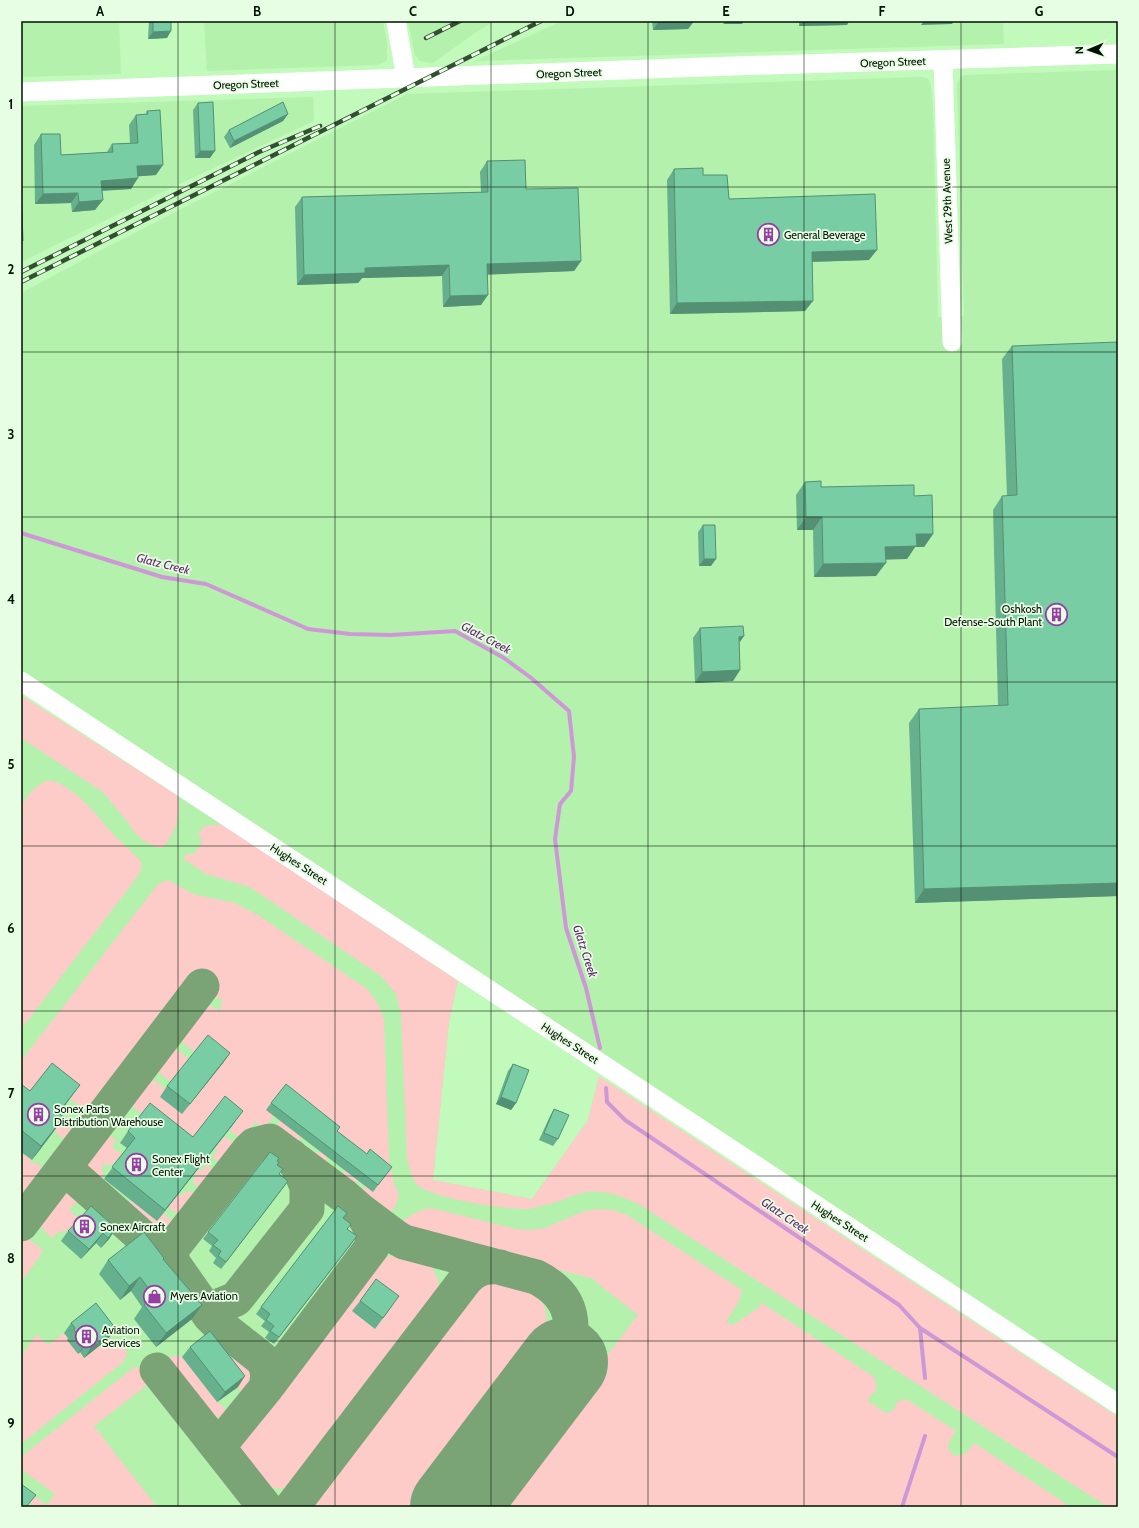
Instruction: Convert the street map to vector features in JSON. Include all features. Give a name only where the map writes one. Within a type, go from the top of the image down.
[{"type":"street","points":[[396,21],[406,78]]},
{"type":"street","name":"Oregon Street","points":[[21,92],[1118,54]]},
{"type":"street","name":"West 29th Avenue","points":[[943,60],[952,342]]},
{"type":"street","name":"Hughes Street","points":[[21,681],[1118,1404]]},
{"type":"shaded area","points":[[21,21],[119,21],[121,74],[21,77]]},
{"type":"shaded area","points":[[204,21],[383,21],[387,43],[387,61],[377,65],[207,71]]},
{"type":"shaded area","points":[[408,21],[496,21],[479,30],[433,63],[420,61],[415,55]]},
{"type":"shaded area","points":[[562,21],[1003,21],[1004,44],[475,61]]},
{"type":"shaded area","points":[[1118,70],[1118,1395],[555,1025],[21,670],[21,293],[109,246],[407,94],[920,77],[927,78],[930,82],[933,105],[938,317],[964,316],[957,84],[960,78],[965,75]]},
{"type":"shaded area","points":[[313,97],[314,121],[171,188],[21,262],[21,106]]},
{"type":"shaded area","points":[[21,695],[223,825],[458,981],[449,1022],[433,1180],[532,1199],[588,1120],[599,1076],[1118,1417],[1118,1507],[21,1507]]},
{"type":"shaded area","points":[[21,695],[178,796],[178,818],[171,836],[163,848],[153,846],[136,834],[103,792],[21,738]]},
{"type":"shaded area","points":[[51,780],[70,790],[87,804],[116,837],[141,861],[141,870],[132,884],[21,1028],[21,806],[37,786]]},
{"type":"shaded area","points":[[223,825],[458,981],[449,1022],[433,1180],[532,1199],[588,1120],[599,1076],[1118,1417],[1118,1507],[1108,1507],[640,1205],[612,1194],[604,1192],[589,1192],[529,1209],[505,1208],[455,1199],[428,1191],[419,1186],[412,1177],[407,1158],[401,1014],[396,994],[381,976],[250,887],[206,874],[184,859],[186,854],[194,854],[202,843],[198,833],[205,826]]},
{"type":"shaded area","points":[[168,880],[193,894],[235,903],[258,915],[367,989],[377,1002],[384,1019],[389,1158],[395,1187],[399,1193],[394,1209],[385,1216],[380,1218],[355,1199],[365,1186],[373,1192],[351,1175],[358,1181],[348,1194],[329,1180],[335,1172],[346,1172],[357,1157],[337,1142],[326,1157],[329,1167],[323,1175],[303,1160],[308,1151],[321,1153],[335,1134],[313,1117],[299,1136],[303,1147],[297,1155],[270,1134],[280,1121],[288,1127],[274,1116],[263,1129],[255,1122],[242,1140],[229,1130],[235,1122],[200,1129],[219,1144],[225,1136],[238,1147],[223,1166],[213,1158],[217,1150],[197,1133],[180,1155],[200,1171],[208,1165],[218,1172],[203,1191],[195,1185],[193,1181],[196,1175],[142,1114],[127,1102],[147,1075],[166,1089],[182,1114],[199,1094],[171,1082],[153,1068],[171,1045],[190,1060],[195,1052],[176,1037],[201,1005],[206,1003],[220,1011],[222,998],[214,998],[209,995],[213,989],[196,977],[90,1114],[42,1077],[21,1104],[21,1061],[158,884]]},
{"type":"shaded area","points":[[61,1115],[80,1129],[69,1144],[52,1129],[57,1123],[62,1123],[60,1118]]},
{"type":"shaded area","points":[[105,1131],[116,1140],[113,1145],[113,1149],[122,1153],[111,1166],[106,1164],[103,1165],[102,1171],[104,1175],[96,1189],[81,1175],[80,1166]]},
{"type":"shaded area","points":[[21,1152],[32,1160],[30,1162],[33,1164],[35,1162],[48,1172],[27,1200],[21,1200]]},
{"type":"shaded area","points":[[156,1178],[180,1196],[190,1191],[199,1197],[183,1218],[168,1207]]},
{"type":"shaded area","points":[[66,1185],[72,1186],[82,1194],[79,1201],[69,1209],[76,1216],[77,1220],[67,1231],[58,1232],[53,1237],[50,1237],[40,1225],[38,1220],[61,1188]]},
{"type":"shaded area","points":[[132,1200],[157,1221],[163,1213],[177,1225],[164,1241],[155,1242],[121,1212]]},
{"type":"shaded area","points":[[431,1208],[516,1229],[530,1230],[545,1228],[582,1212],[596,1209],[613,1210],[627,1215],[742,1290],[739,1301],[726,1322],[733,1325],[757,1309],[762,1303],[874,1377],[876,1382],[876,1391],[870,1396],[868,1401],[886,1413],[894,1410],[897,1402],[906,1399],[956,1431],[950,1440],[948,1448],[952,1454],[957,1456],[966,1453],[974,1443],[1071,1507],[491,1507],[638,1315],[591,1278],[395,1229],[412,1215]]},
{"type":"shaded area","points":[[28,1239],[41,1248],[42,1253],[21,1282],[21,1241]]},
{"type":"shaded area","points":[[400,1253],[418,1258],[426,1262],[432,1268],[436,1274],[438,1282],[438,1291],[435,1301],[301,1478],[291,1486],[282,1489],[271,1488],[260,1483],[239,1455],[237,1442],[241,1429],[369,1265]]},
{"type":"shaded area","points":[[494,1277],[524,1286],[539,1298],[544,1306],[547,1316],[546,1328],[542,1343],[416,1507],[306,1507],[465,1297],[476,1285]]},
{"type":"shaded area","points":[[210,1332],[257,1370],[254,1387],[248,1397],[242,1393],[202,1341]]},
{"type":"shaded area","points":[[64,1333],[68,1339],[67,1340],[78,1353],[80,1352],[84,1358],[108,1339],[115,1339],[121,1344],[127,1351],[126,1357],[123,1362],[21,1444],[21,1356],[37,1334],[48,1345]]},
{"type":"shaded area","points":[[176,1355],[182,1357],[229,1415],[217,1417],[202,1411],[164,1363],[169,1358]]},
{"type":"shaded area","points":[[133,1368],[142,1368],[150,1379],[150,1383],[94,1426],[157,1507],[32,1507],[25,1490],[47,1505],[55,1494],[21,1469],[21,1457]]},
{"type":"building","points":[[153,21],[171,21],[171,31],[153,32]]},
{"type":"building","points":[[213,102],[215,151],[200,151],[198,103]]},
{"type":"building","points":[[283,102],[288,114],[234,141],[229,130]]},
{"type":"building","points":[[160,110],[163,165],[137,166],[138,178],[101,181],[103,200],[79,202],[78,193],[43,194],[41,134],[60,134],[61,155],[113,152],[112,144],[138,143],[136,115],[148,114],[147,111]]},
{"type":"building","points":[[525,160],[526,189],[578,188],[581,261],[487,264],[488,295],[450,296],[449,265],[365,268],[365,273],[304,275],[302,197],[488,192],[487,161]]},
{"type":"building","name":"General Beverage","points":[[703,168],[703,175],[727,175],[729,199],[875,194],[877,250],[812,252],[813,301],[677,303],[674,169]]},
{"type":"building","points":[[21,182],[23,241],[21,241]]},
{"type":"building","name":"Oshkosh Defense-South Plant","points":[[1118,342],[1118,883],[924,889],[919,709],[1008,705],[1002,496],[1017,495],[1012,346]]},
{"type":"building","points":[[821,481],[821,487],[914,485],[914,496],[932,495],[933,534],[916,534],[917,546],[885,547],[886,563],[823,564],[822,517],[806,517],[805,482]]},
{"type":"building","points":[[703,525],[715,525],[716,559],[704,559]]},
{"type":"building","points":[[743,626],[744,636],[739,637],[740,670],[702,672],[700,628]]},
{"type":"building","points":[[208,1035],[230,1053],[190,1104],[167,1086]]},
{"type":"building","name":"Sonex Parts Distribution Warehouse","points":[[52,1063],[80,1085],[58,1113],[64,1117],[41,1146],[21,1130],[21,1084],[30,1091]]},
{"type":"building","points":[[513,1064],[529,1070],[516,1103],[501,1097]]},
{"type":"building","points":[[286,1084],[340,1127],[337,1131],[367,1154],[370,1149],[392,1167],[378,1185],[271,1103]]},
{"type":"building","points":[[225,1096],[243,1111],[165,1210],[112,1167],[135,1138],[128,1131],[150,1103],[193,1137]]},
{"type":"building","points":[[554,1109],[569,1115],[558,1139],[544,1133]]},
{"type":"building","points":[[270,1152],[279,1158],[277,1165],[283,1169],[279,1174],[288,1181],[226,1262],[218,1256],[221,1251],[213,1245],[218,1240],[208,1232]]},
{"type":"building","points":[[91,1206],[116,1228],[108,1238],[103,1233],[89,1249],[68,1231]]},
{"type":"building","points":[[338,1206],[347,1213],[343,1218],[351,1224],[347,1229],[357,1236],[279,1337],[270,1331],[274,1326],[266,1320],[270,1314],[261,1307]]},
{"type":"building","points":[[144,1232],[164,1258],[163,1259],[202,1305],[166,1333],[144,1305],[154,1296],[140,1277],[129,1286],[108,1260]]},
{"type":"building","points":[[376,1279],[399,1296],[383,1318],[360,1301]]},
{"type":"building","points":[[96,1303],[116,1329],[91,1348],[87,1342],[85,1343],[74,1330],[75,1328],[71,1323]]},
{"type":"building","points":[[210,1331],[245,1376],[225,1392],[190,1347]]},
{"type":"building","points":[[21,1484],[36,1495],[26,1507],[21,1506]]},
{"type":"waterway","name":"Glatz Creek","points":[[21,533],[162,577],[206,584],[308,629],[350,634],[391,635],[455,631],[504,658],[530,677],[569,711],[574,757],[571,791],[560,804],[555,839],[566,928],[586,988],[600,1048]]},
{"type":"waterway","name":"Glatz Creek","points":[[606,1088],[607,1102],[625,1120],[899,1305],[920,1328],[925,1378]]},
{"type":"waterway","points":[[920,1328],[1118,1457]]},
{"type":"waterway","name":"Glatz Creek","points":[[902,1507],[925,1436]]},
{"type":"taxiway","points":[[21,1224],[202,986]]},
{"type":"taxiway","points":[[218,1447],[266,1388],[372,1247],[372,1234],[361,1211],[344,1196],[270,1141],[254,1145],[249,1150],[170,1251],[175,1266],[210,1316],[219,1325],[262,1359],[266,1366],[267,1373],[266,1388]]},
{"type":"taxiway","points":[[203,1307],[214,1308],[236,1299],[307,1209],[307,1187],[301,1172],[291,1156]]},
{"type":"taxiway","points":[[56,1178],[62,1176],[72,1176],[77,1179],[175,1266]]},
{"type":"taxiway","points":[[361,1211],[404,1242],[536,1277],[549,1285],[558,1293],[565,1303],[569,1313],[571,1324],[570,1336],[564,1362]]},
{"type":"taxiway","points":[[292,1507],[466,1279],[473,1272],[481,1268],[500,1267]]},
{"type":"taxiway","points":[[157,1370],[265,1507]]},
{"type":"runway","points":[[454,1507],[564,1362]]},
{"type":"railway","points":[[426,38],[460,21]]},
{"type":"railway","points":[[21,282],[541,21]]},
{"type":"railway","points":[[21,272],[259,152],[320,126]]},
{"type":"place","name":"General Beverage","points":[[768,235]]},
{"type":"place","name":"Oshkosh Defense-South Plant","points":[[1057,615]]},
{"type":"place","name":"Sonex Parts Distribution Warehouse","points":[[39,1115]]},
{"type":"place","name":"Sonex Flight Center","points":[[136,1165]]},
{"type":"place","name":"Sonex Aircraft","points":[[85,1227]]},
{"type":"place","name":"Myers Aviation","points":[[154,1296]]},
{"type":"place","name":"Aviation Services","points":[[86,1336]]}]
